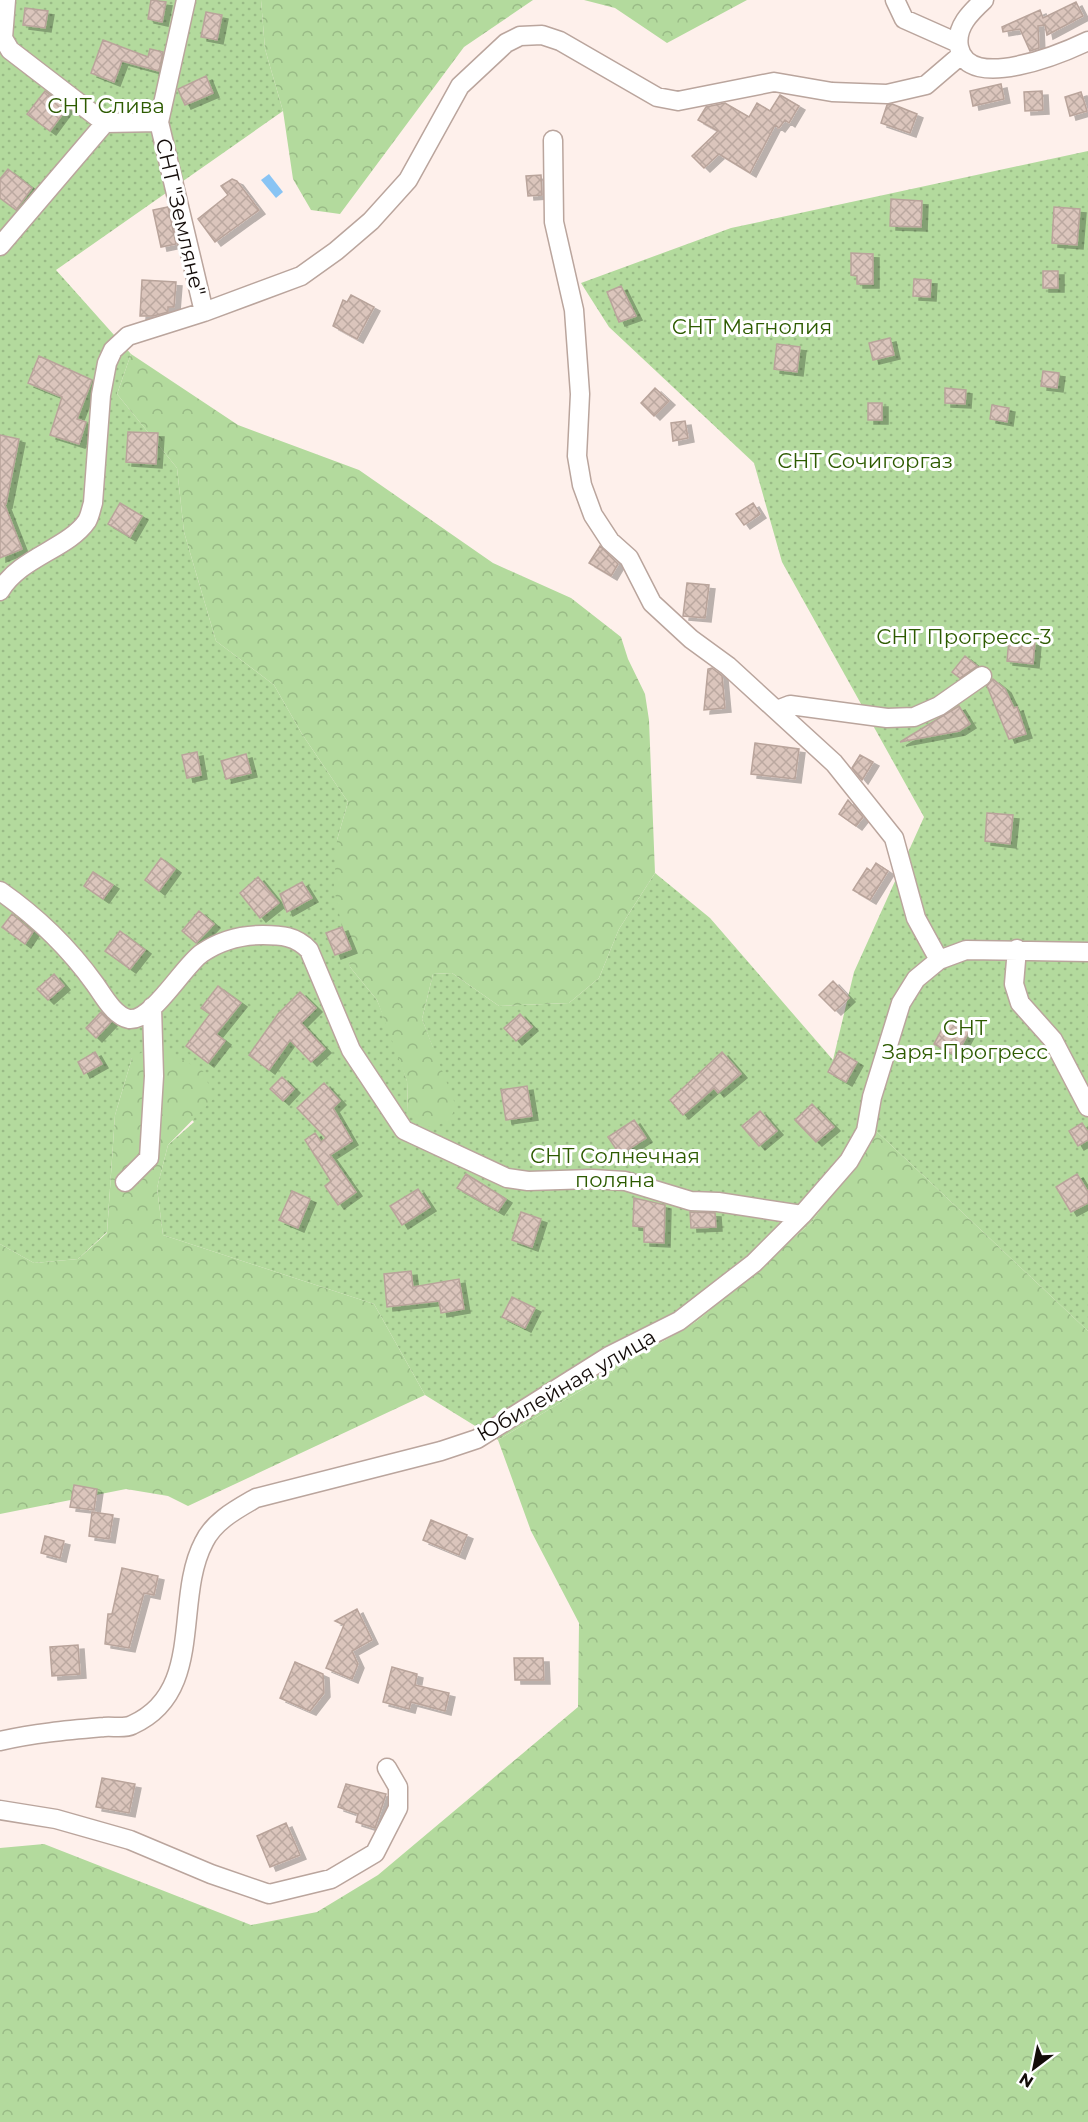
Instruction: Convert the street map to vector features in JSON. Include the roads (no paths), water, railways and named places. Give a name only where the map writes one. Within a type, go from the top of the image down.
[{"type":"street","points":[[6,0],[3,38],[10,50],[105,123],[159,122],[186,0]]},
{"type":"street","points":[[895,0],[904,19],[959,49],[981,66],[1004,68],[1029,64],[1088,41]]},
{"type":"street","points":[[0,591],[18,570],[71,535],[86,521],[93,503],[103,385],[107,363],[113,350],[128,336],[204,312],[301,276],[345,244],[371,221],[408,180],[460,86],[506,43],[520,36],[542,35],[560,41],[657,97],[678,101],[774,82],[832,92],[887,94],[926,85],[959,49],[960,28],[968,15],[984,0]]},
{"type":"street","name":"СНТ \"Земляне\"","points":[[159,122],[204,312]]},
{"type":"street","points":[[0,246],[105,123]]},
{"type":"street","points":[[553,140],[554,222],[574,310],[580,394],[577,456],[582,485],[593,515],[610,541],[629,558],[652,603],[691,639],[728,666],[834,763],[894,838],[916,918],[939,960]]},
{"type":"street","points":[[777,710],[790,705],[888,718],[914,717],[939,706],[982,676]]},
{"type":"street","points":[[0,891],[26,910],[78,962],[121,1016],[138,1019],[152,1007],[200,954],[216,944],[244,935],[280,935],[292,938],[309,950],[351,1050],[404,1130],[507,1178],[528,1181],[592,1179],[625,1181],[691,1201],[718,1202],[802,1215]]},
{"type":"street","points":[[1017,949],[1014,984],[1020,1003],[1053,1040],[1088,1107]]},
{"type":"street","name":"Юбилейная улица","points":[[0,1741],[94,1728],[129,1726],[152,1713],[167,1697],[180,1669],[196,1565],[204,1541],[216,1525],[237,1509],[255,1498],[441,1451],[477,1439],[609,1356],[679,1321],[754,1263],[802,1215],[849,1161],[866,1131],[872,1097],[901,1003],[916,979],[939,960],[966,950],[1017,949],[1088,952]]},
{"type":"street","points":[[125,1182],[149,1158],[154,1076],[152,1007]]},
{"type":"street","points":[[0,1810],[56,1819],[130,1840],[212,1874],[269,1893],[331,1879],[375,1853],[398,1808],[398,1787],[387,1768]]},
{"type":"water","points":[[269,174],[283,192],[276,198],[261,180]]},
{"type":"park label","name":"СНТ Слива","points":[[106,105]]},
{"type":"park label","name":"СНТ Магнолия","points":[[752,326]]},
{"type":"park label","name":"СНТ Сочигоргаз","points":[[865,460]]},
{"type":"park label","name":"СНТ Прогресс-3","points":[[964,636]]},
{"type":"park label","name":"СНТ Заря-Прогресс","points":[[965,1039]]},
{"type":"park label","name":"СНТ Солнечная поляна","points":[[615,1167]]}]
